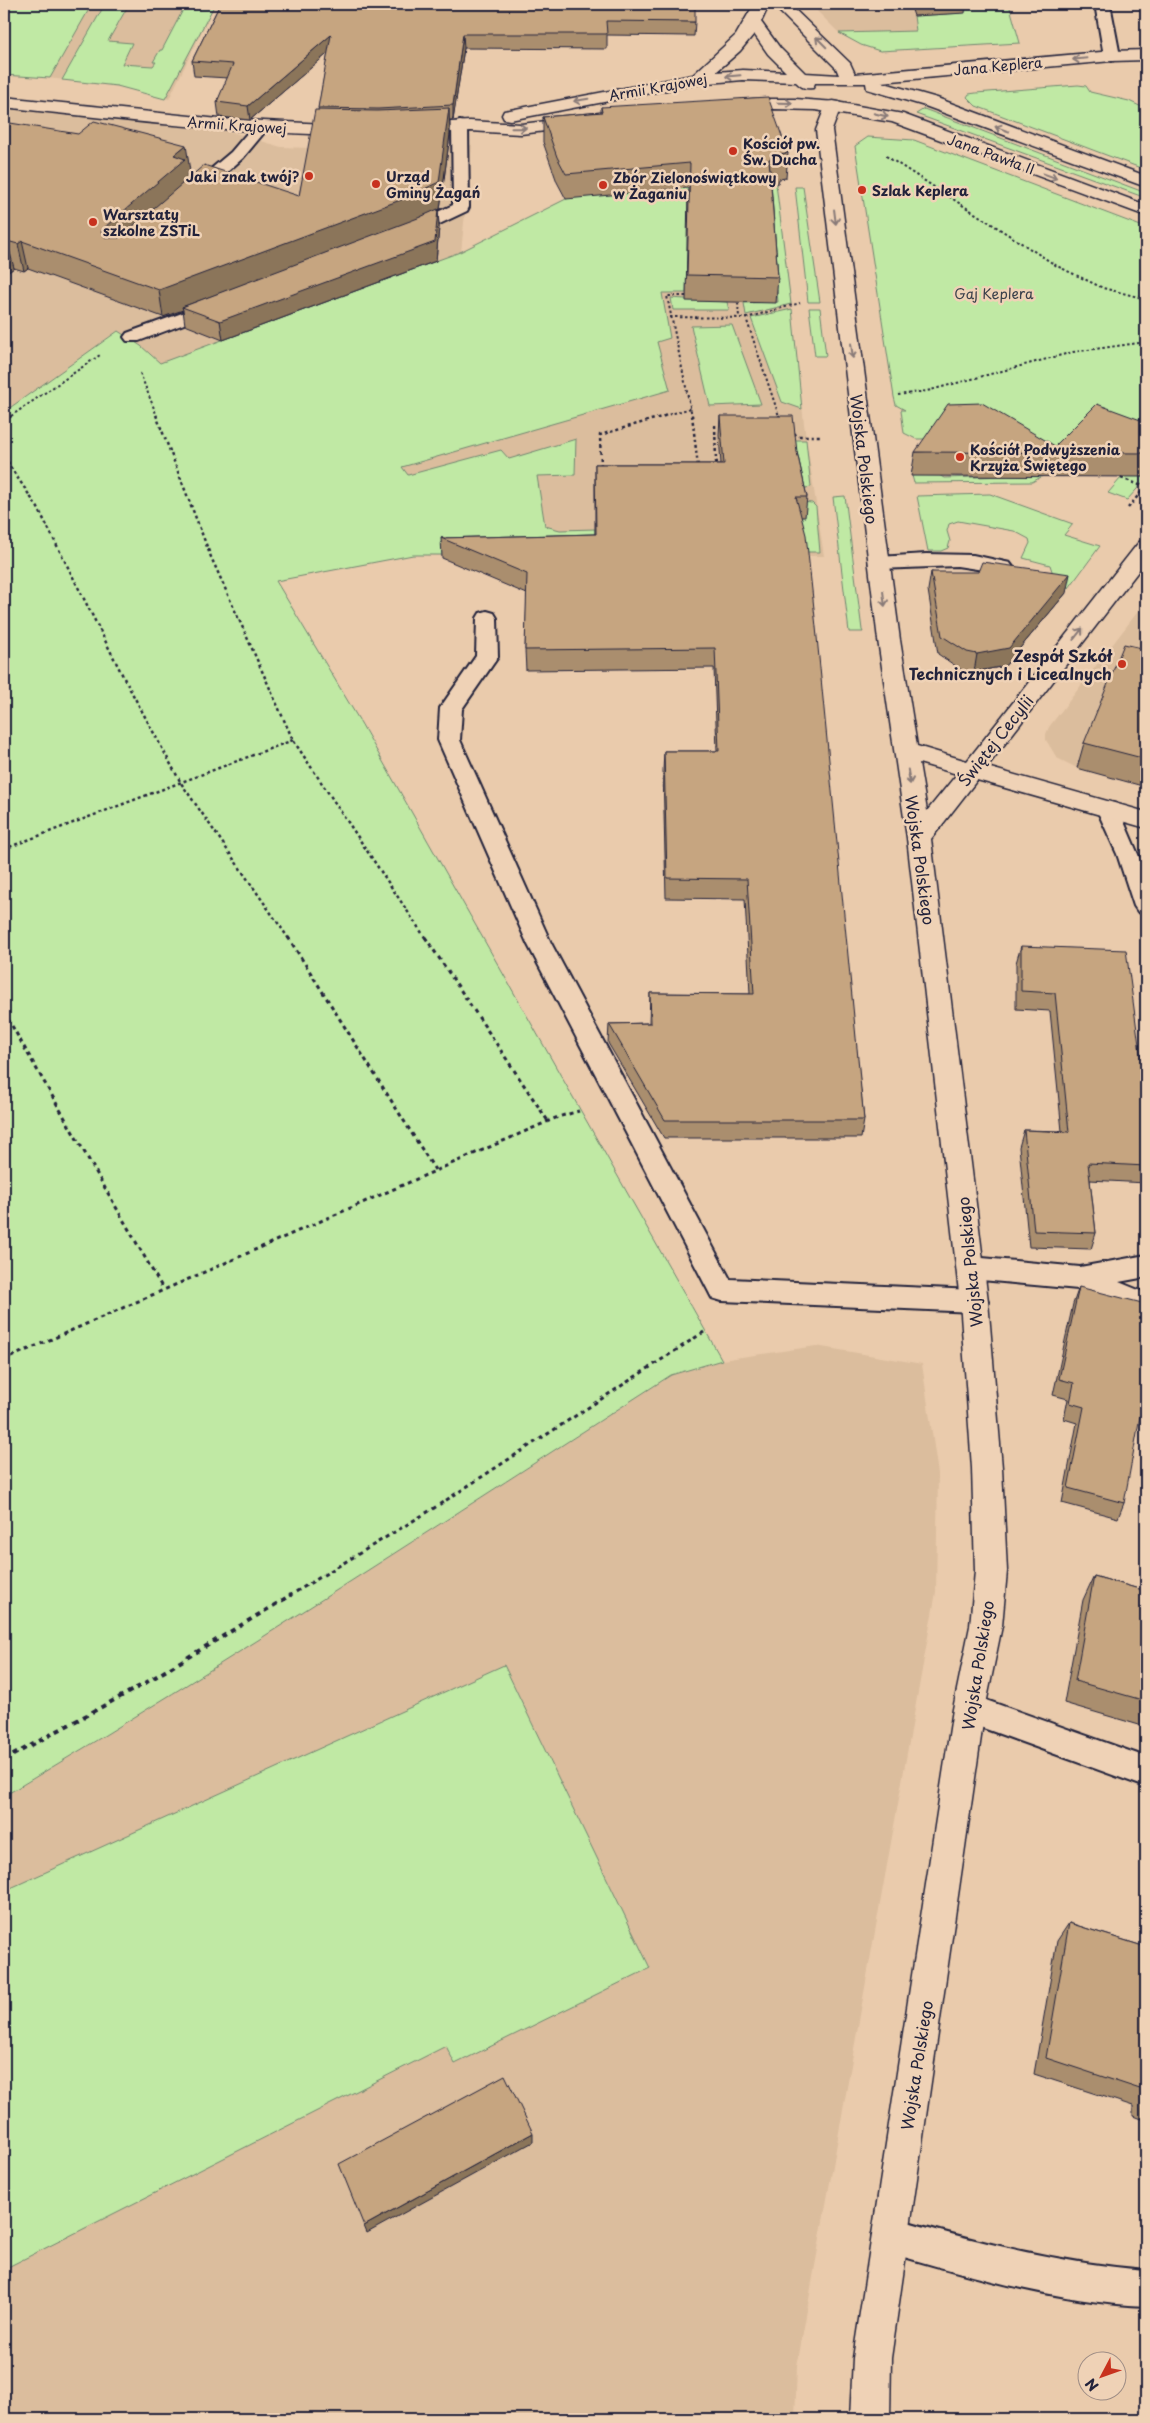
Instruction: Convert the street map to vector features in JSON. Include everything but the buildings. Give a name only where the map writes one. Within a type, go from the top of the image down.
[{"type":"street","points":[[698,79],[734,50],[754,23],[762,4]]},
{"type":"street","points":[[780,4],[844,66],[849,80]]},
{"type":"street","points":[[754,23],[774,51],[799,77],[833,106]]},
{"type":"street","name":"Jana Keplera","points":[[849,80],[1112,56],[1146,55]]},
{"type":"street","name":"Armii Krajowej","points":[[465,126],[526,110],[698,79],[743,75],[849,80]]},
{"type":"street","name":"Wojska Polskiego","points":[[849,80],[833,106],[824,130],[879,563],[919,838],[971,1268],[987,1468],[991,1571],[986,1626],[969,1709],[872,2358],[870,2419]]},
{"type":"street","name":"Jana Pawła II","points":[[849,80],[895,90],[1146,182]]},
{"type":"street","name":"Armii Krajowej","points":[[4,102],[260,128],[361,130]]},
{"type":"street","name":"Armii Krajowej","points":[[713,108],[783,102],[833,106]]},
{"type":"street","name":"Jana Pawła II","points":[[833,106],[859,109],[897,118],[1146,211]]},
{"type":"street","name":"Armii Krajowej","points":[[398,129],[465,126],[521,129],[600,120]]},
{"type":"street","name":"Świętej Cecylii","points":[[919,838],[1146,547]]},
{"type":"street","points":[[905,751],[1146,820]]},
{"type":"lane","points":[[1102,4],[1112,56]]},
{"type":"lane","points":[[393,238],[461,207],[465,126]]},
{"type":"lane","points":[[178,207],[237,155],[260,128]]},
{"type":"lane","points":[[133,337],[235,298]]},
{"type":"lane","points":[[879,563],[979,561],[1003,567]]},
{"type":"lane","points":[[487,618],[487,658],[451,708],[449,740],[539,943],[722,1290],[974,1302]]},
{"type":"lane","points":[[1108,810],[1128,854],[1146,906]]},
{"type":"lane","points":[[971,1268],[1080,1278],[1146,1266]]},
{"type":"lane","points":[[1080,1278],[1146,1305]]},
{"type":"lane","points":[[969,1709],[1146,1772]]},
{"type":"lane","points":[[890,2235],[948,2252],[1103,2286],[1146,2288]]},
{"type":"path","points":[[878,150],[1057,266],[1103,288],[1146,299]]},
{"type":"path","points":[[686,296],[666,296],[691,408],[698,472]]},
{"type":"path","points":[[738,303],[738,317]]},
{"type":"path","points":[[670,317],[746,318],[800,303]]},
{"type":"path","points":[[746,318],[781,424]]},
{"type":"path","points":[[4,421],[117,343],[133,337]]},
{"type":"path","points":[[133,337],[130,350],[211,557],[293,740],[548,1121]]},
{"type":"path","points":[[898,395],[927,391],[1073,352],[1146,342]]},
{"type":"path","points":[[602,474],[600,435],[691,408]]},
{"type":"path","points":[[714,425],[716,462],[721,462]]},
{"type":"path","points":[[792,432],[797,436],[821,436]]},
{"type":"path","points":[[4,444],[9,465],[38,508],[125,680],[181,783],[307,965],[435,1170]]},
{"type":"path","points":[[1121,478],[1146,486],[1128,508]]},
{"type":"path","points":[[4,849],[293,740]]},
{"type":"path","points":[[4,1012],[164,1289]]},
{"type":"path","points":[[4,1360],[548,1121],[621,1099]]},
{"type":"path","points":[[4,1760],[142,1685],[431,1510],[680,1348],[722,1320],[722,1290]]},
{"type":"shaded area","points":[[4,4],[215,4],[169,99],[117,86],[13,74],[4,75]]},
{"type":"shaded area","points":[[810,4],[932,4],[914,16],[916,31],[839,33]]},
{"type":"shaded area","points":[[4,101],[186,118],[281,147],[370,150],[472,145],[461,252],[566,199],[776,184],[804,424],[824,556],[413,555],[276,581],[160,363],[141,346],[118,331],[4,412]]},
{"type":"shaded area","name":"Zespół Szkół Technicznych i Licealnych","points":[[1146,601],[1146,787],[1077,768],[1057,758],[1046,740],[1046,734],[1049,727]]},
{"type":"shaded area","points":[[816,1346],[922,1364],[938,1474],[936,1592],[797,2366],[795,2419],[4,2419],[4,1796],[73,1755],[380,1562],[671,1375],[722,1360]]},
{"type":"green space","points":[[4,4],[92,4],[50,78],[4,75]]},
{"type":"green space","points":[[105,4],[142,4],[140,6],[128,6],[108,41],[132,43],[122,64],[153,66],[156,62],[153,62],[160,50],[162,50],[186,4],[215,4],[165,99],[117,86],[62,80]]},
{"type":"green space","points":[[959,4],[1009,4],[1020,43],[880,51],[861,45],[839,33],[916,31],[914,16],[963,13]]},
{"type":"green space","points":[[1078,85],[1086,86],[1090,92],[1129,101],[1146,109],[1146,170],[976,106],[967,97],[969,94],[976,93]]},
{"type":"green space","points":[[924,109],[1146,193],[1146,198],[916,114]]},
{"type":"green space","name":"Gaj Keplera","points":[[868,137],[914,140],[1146,228],[1146,449],[1043,476],[1032,482],[914,483],[911,472],[921,465],[944,478],[1006,476],[935,439],[916,439],[904,433],[901,410],[905,410],[896,405],[894,397],[855,146]]},
{"type":"green space","points":[[646,178],[731,186],[776,184],[791,304],[746,315],[744,303],[778,302],[777,290],[775,290],[769,223],[687,261],[686,293],[662,293],[670,338],[657,342],[670,390],[402,467],[408,475],[501,450],[509,459],[576,439],[575,475],[537,476],[545,526],[560,530],[595,529],[595,555],[413,555],[276,581],[361,723],[722,1360],[671,1375],[256,1641],[4,1796],[4,412],[118,331],[141,346],[160,363],[460,252],[566,199]]},
{"type":"green space","points":[[795,187],[803,187],[820,302],[808,302]]},
{"type":"green space","points":[[671,298],[727,302],[729,310],[673,310]]},
{"type":"green space","points":[[809,308],[820,308],[826,356],[815,356]]},
{"type":"green space","points":[[792,309],[802,409],[782,402],[751,318]]},
{"type":"green space","points":[[732,325],[761,404],[710,406],[691,326]]},
{"type":"green space","points":[[792,440],[806,440],[811,487],[800,489]]},
{"type":"green space","points":[[1134,463],[1146,466],[1146,479],[1127,500],[1108,493]]},
{"type":"green space","points":[[990,494],[1073,524],[1064,535],[1100,546],[1066,592],[1047,576],[1052,571],[1050,565],[1023,558],[1030,543],[1029,539],[1014,531],[958,521],[949,524],[947,531],[950,541],[948,548],[941,551],[928,551],[917,496]]},
{"type":"green space","points":[[845,496],[863,632],[849,632],[833,497]]},
{"type":"green space","points":[[801,502],[812,503],[816,507],[820,552],[803,552],[799,517]]},
{"type":"green space","points":[[504,1665],[650,1968],[455,2064],[446,2046],[4,2269],[4,1891]]},
{"type":"place","name":"Kościół pw. Św. Ducha","points":[[733,151]]},
{"type":"place","name":"Jaki znak twój?","points":[[309,176]]},
{"type":"place","name":"Urząd Gminy Żagań","points":[[376,184]]},
{"type":"place","name":"Zbór Zielonoświątkowy w Żaganiu","points":[[603,185]]},
{"type":"place","name":"Szlak Keplera","points":[[862,190]]},
{"type":"place","name":"Warsztaty szkolne ZSTiL","points":[[93,222]]},
{"type":"place","name":"Kościół Podwyższenia Krzyża Świętego","points":[[960,457]]},
{"type":"place","name":"Zespół Szkół Technicznych i Licealnych","points":[[1122,664]]}]
